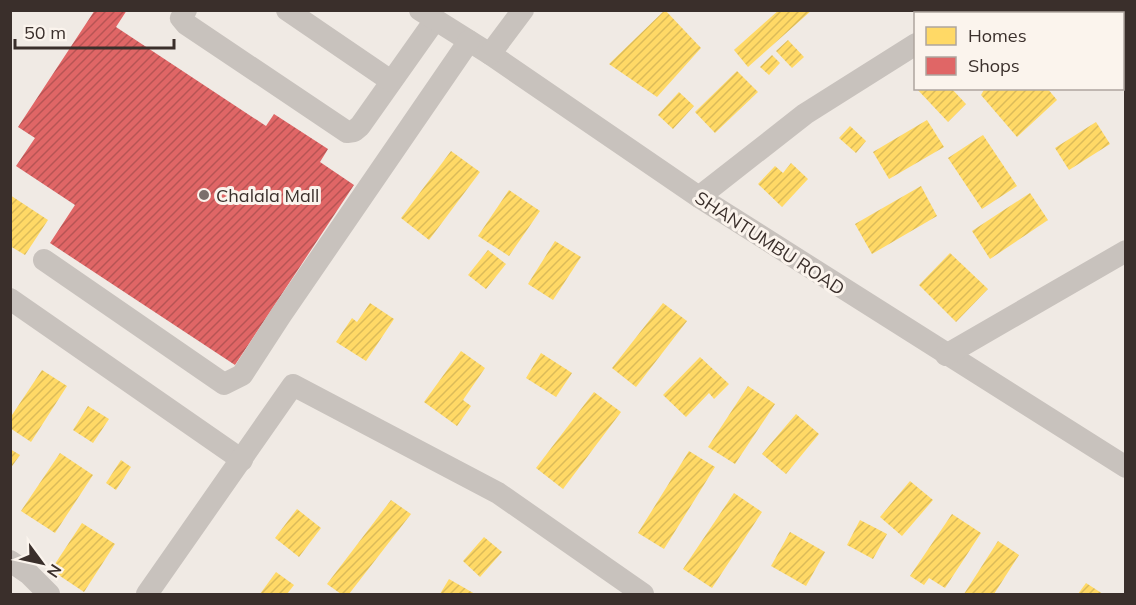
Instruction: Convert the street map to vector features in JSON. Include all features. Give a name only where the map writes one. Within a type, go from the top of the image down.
[{"type":"street","points":[[186,10],[181,18],[186,24],[347,132],[354,131],[360,126],[391,81],[428,15]]},
{"type":"street","points":[[287,10],[391,81]]},
{"type":"street","points":[[490,54],[523,10]]},
{"type":"street","name":"SHANTUMBU ROAD","points":[[428,15],[490,54],[699,197],[1125,467]]},
{"type":"street","points":[[44,260],[224,384],[242,375],[280,315],[469,41]]},
{"type":"street","points":[[699,197],[805,114],[914,45]]},
{"type":"street","points":[[946,355],[1125,251]]},
{"type":"street","points":[[10,298],[242,460]]},
{"type":"street","points":[[147,594],[293,385],[498,493],[643,594]]},
{"type":"street","points":[[10,561],[28,574],[48,594]]},
{"type":"building: Homes","points":[[665,10],[701,48],[657,97],[609,64]]},
{"type":"building: Homes","points":[[779,10],[812,10],[748,67],[734,50]]},
{"type":"building: Homes","points":[[788,40],[804,57],[792,68],[776,51]]},
{"type":"building: Homes","points":[[772,55],[780,63],[769,75],[760,67]]},
{"type":"building: Homes","points":[[737,71],[758,92],[715,133],[695,112]]},
{"type":"building: Homes","points":[[918,90],[953,90],[966,104],[948,122]]},
{"type":"building: Homes","points":[[984,90],[1049,90],[1057,100],[1017,137],[981,95]]},
{"type":"building: Homes","points":[[679,92],[694,106],[673,129],[658,115]]},
{"type":"building: Homes","points":[[927,120],[944,147],[889,179],[873,152]]},
{"type":"building: Homes","points":[[1096,122],[1110,144],[1069,170],[1055,148]]},
{"type":"building: Homes","points":[[850,126],[866,141],[856,153],[839,138]]},
{"type":"building: Homes","points":[[983,135],[1017,186],[982,209],[948,158]]},
{"type":"building: Homes","points":[[451,151],[480,172],[429,240],[401,218]]},
{"type":"building: Homes","points":[[791,163],[808,179],[782,207],[758,184],[775,166],[783,173]]},
{"type":"building: Homes","points":[[921,186],[937,216],[872,254],[855,224]]},
{"type":"building: Homes","points":[[509,190],[540,211],[509,256],[478,236]]},
{"type":"building: Homes","points":[[1030,193],[1048,220],[990,259],[972,231]]},
{"type":"building: Homes","points":[[10,195],[48,220],[25,255],[10,246]]},
{"type":"building: Homes","points":[[555,241],[581,257],[553,300],[528,284]]},
{"type":"building: Homes","points":[[488,250],[506,264],[486,289],[468,275]]},
{"type":"building: Homes","points":[[950,253],[988,289],[956,322],[919,285]]},
{"type":"building: Homes","points":[[370,303],[394,319],[366,361],[336,342],[352,318],[357,322]]},
{"type":"building: Homes","points":[[663,303],[687,321],[636,387],[612,368]]},
{"type":"building: Homes","points":[[461,351],[485,368],[463,400],[471,406],[457,426],[424,402]]},
{"type":"building: Homes","points":[[541,353],[572,373],[556,397],[526,378]]},
{"type":"building: Homes","points":[[700,357],[729,384],[714,399],[709,393],[686,417],[663,395]]},
{"type":"building: Homes","points":[[42,370],[67,386],[31,442],[10,428],[10,418]]},
{"type":"building: Homes","points":[[748,386],[775,404],[735,464],[708,447]]},
{"type":"building: Homes","points":[[594,392],[621,412],[563,489],[536,468]]},
{"type":"building: Homes","points":[[88,406],[109,419],[93,443],[73,430]]},
{"type":"building: Homes","points":[[796,414],[819,434],[786,474],[762,454]]},
{"type":"building: Homes","points":[[10,449],[20,455],[10,469]]},
{"type":"building: Homes","points":[[689,451],[715,467],[664,549],[638,533]]},
{"type":"building: Homes","points":[[60,453],[93,475],[55,533],[21,511]]},
{"type":"building: Homes","points":[[121,460],[131,467],[116,490],[106,483]]},
{"type":"building: Homes","points":[[910,481],[933,500],[902,536],[880,517]]},
{"type":"building: Homes","points":[[734,493],[762,512],[712,588],[683,569]]},
{"type":"building: Homes","points":[[391,500],[411,514],[349,594],[341,594],[327,584]]},
{"type":"building: Homes","points":[[297,509],[321,528],[299,557],[275,538]]},
{"type":"building: Homes","points":[[952,514],[981,533],[945,588],[929,578],[924,585],[910,576]]},
{"type":"building: Homes","points":[[860,520],[887,534],[873,559],[847,545]]},
{"type":"building: Homes","points":[[82,523],[115,544],[84,592],[51,570]]},
{"type":"building: Homes","points":[[790,532],[825,552],[806,586],[771,566]]},
{"type":"building: Homes","points":[[484,537],[502,552],[480,577],[463,561]]},
{"type":"building: Homes","points":[[998,541],[1019,555],[994,594],[964,594]]},
{"type":"building: Homes","points":[[276,572],[294,585],[287,594],[260,594]]},
{"type":"building: Homes","points":[[449,579],[475,594],[440,594]]},
{"type":"building: Homes","points":[[1086,583],[1103,594],[1078,594]]},
{"type":"building: Shops","name":"Chalala Mall","points":[[95,10],[127,10],[116,27],[266,126],[274,114],[328,149],[320,162],[354,185],[235,365],[50,243],[75,205],[16,166],[35,138],[18,127]]},
{"type":"place","name":"Chalala Mall","points":[[204,195]]}]
